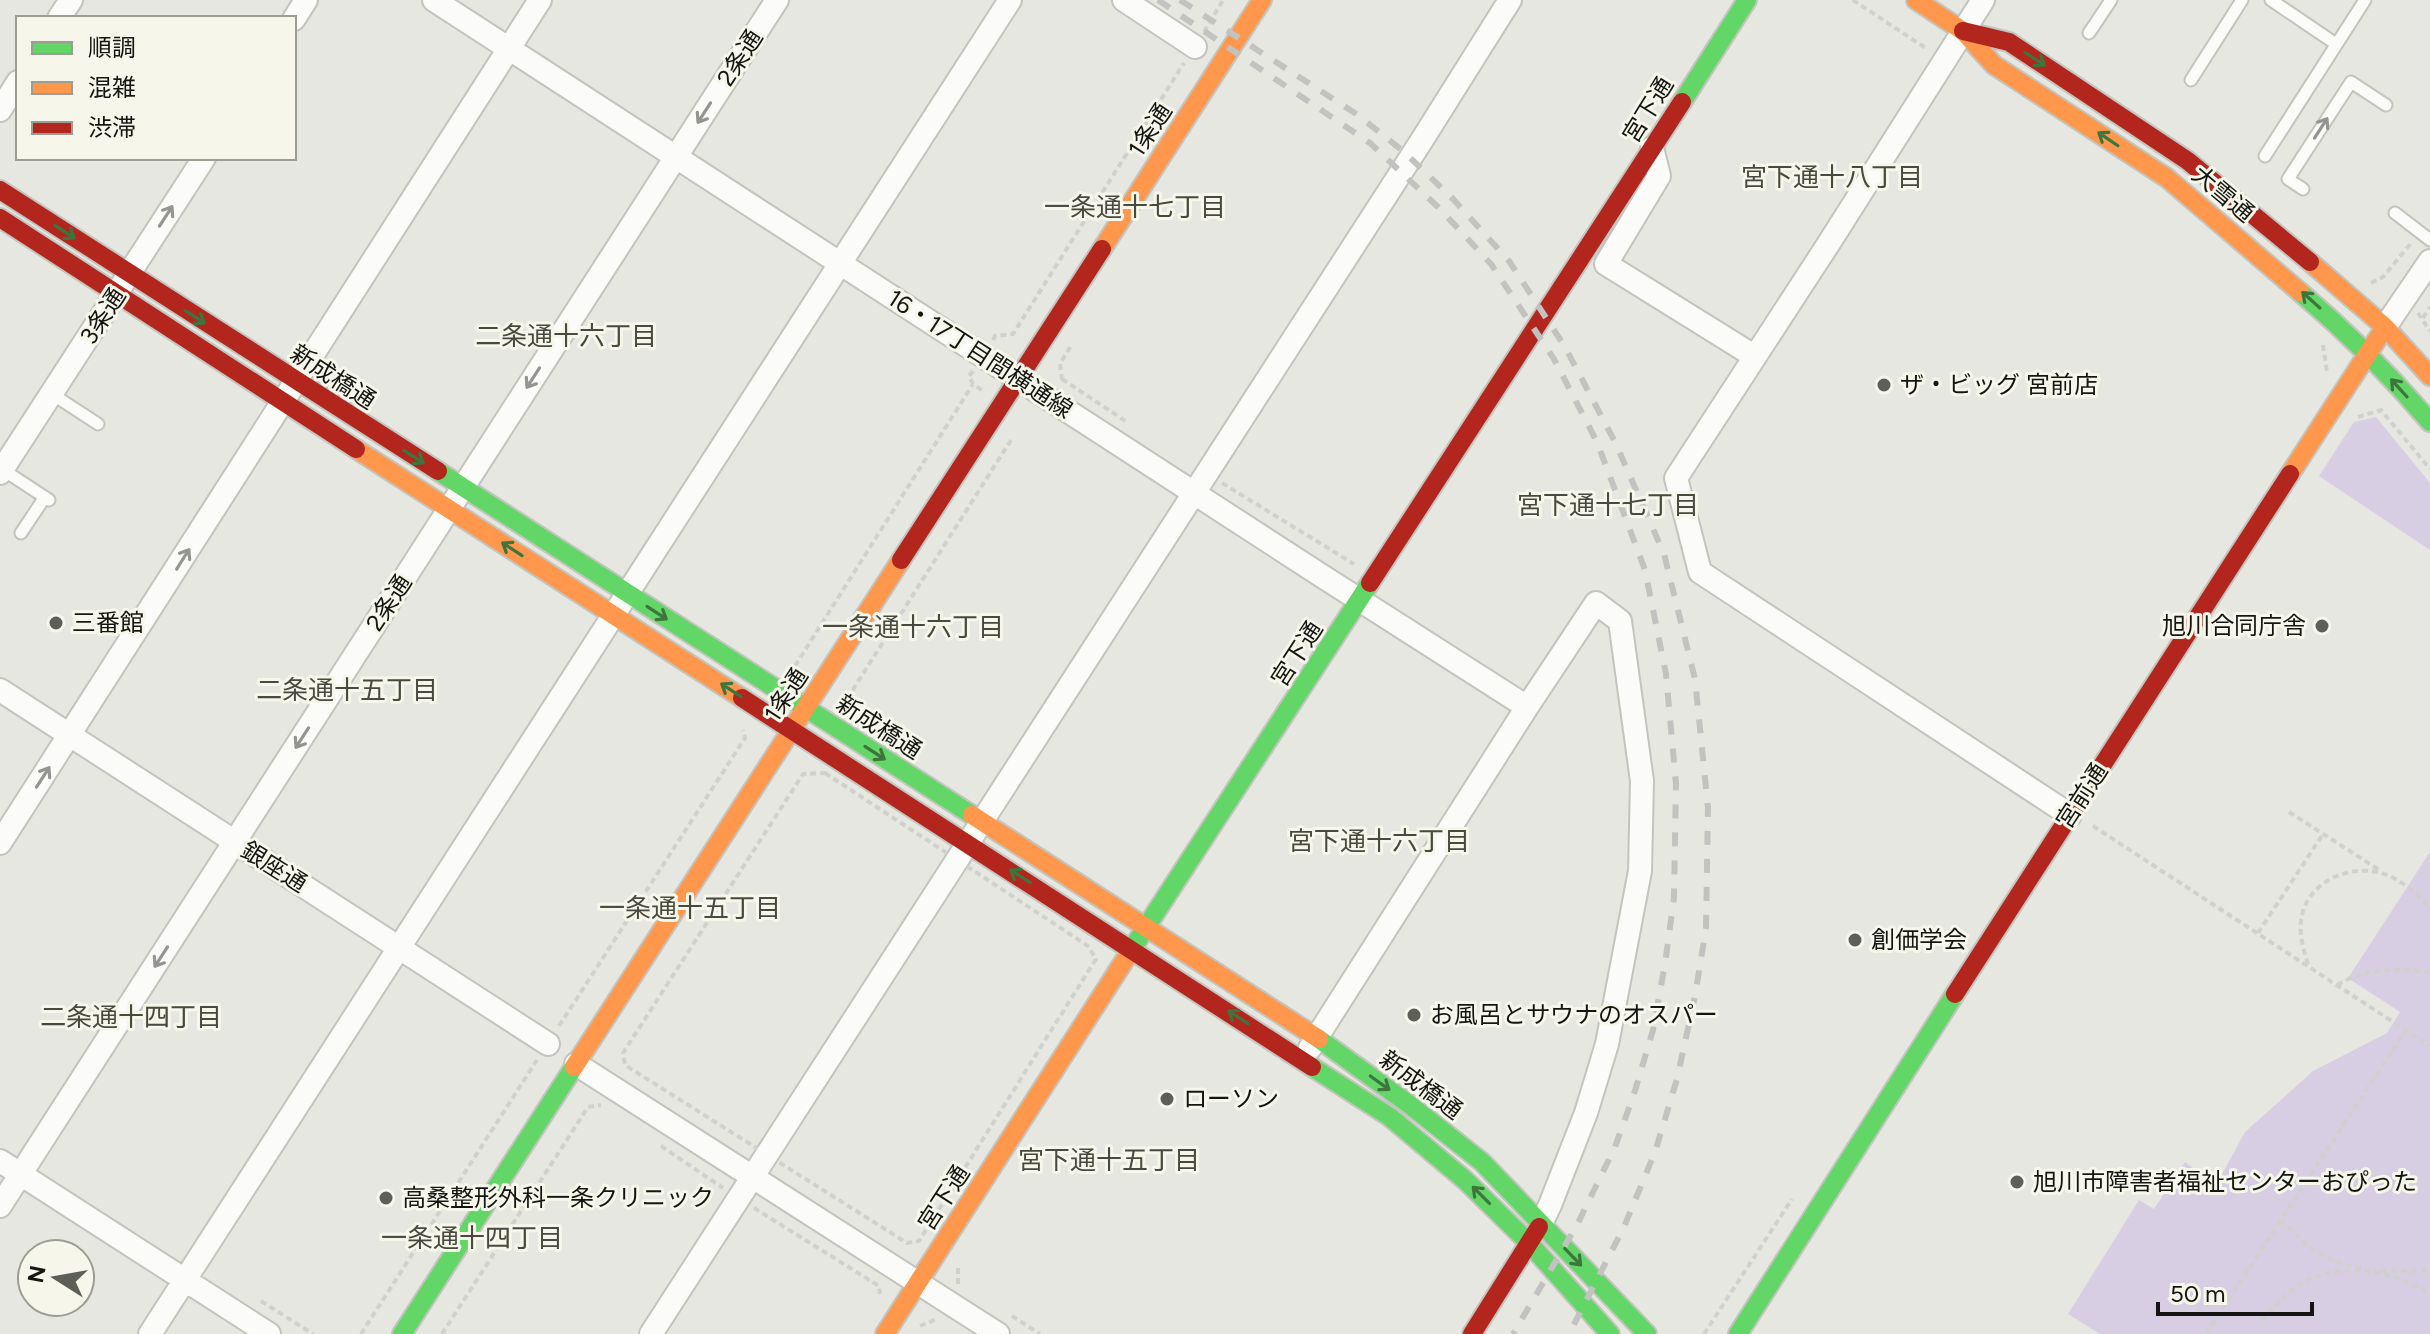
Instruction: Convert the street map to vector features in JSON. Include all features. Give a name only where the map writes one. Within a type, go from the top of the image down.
[{"type":"street","name":"16・17丁目間横通線","points":[[434,0],[1527,707]]},
{"type":"street","points":[[0,843],[540,0]]},
{"type":"street","name":"2条通","points":[[0,1206],[777,0]]},
{"type":"street","points":[[150,1334],[1010,0]]},
{"type":"street","points":[[1124,0],[1195,47]]},
{"type":"street","name":"1条通","points":[[402,1334],[1262,0]]},
{"type":"street","points":[[651,1334],[1510,0]]},
{"type":"street","name":"宮下通","points":[[885,1334],[1747,0]]},
{"type":"street","name":"大雪通","points":[[1916,0],[1963,31],[1994,65],[2167,178],[2281,273],[2368,354],[2430,422]]},
{"type":"street","points":[[1983,0],[1676,478],[1700,572],[2070,815]]},
{"type":"street","name":"大雪通","points":[[1963,31],[2009,42],[2188,161],[2385,327],[2430,376]]},
{"type":"street","points":[[0,110],[16,85]]},
{"type":"street","points":[[1652,148],[1659,176],[1606,264],[1754,356]]},
{"type":"street","name":"3条通","points":[[1,471],[203,160]]},
{"type":"street","name":"新成橋通","points":[[0,190],[1317,1037],[1482,1162],[1610,1334]]},
{"type":"street","name":"新成橋通","points":[[0,218],[1390,1117],[1535,1233],[1647,1334]]},
{"type":"street","name":"宮前通","points":[[1738,1334],[2430,261]]},
{"type":"street","points":[[1304,1060],[1596,603],[1620,621],[1642,781],[1640,871],[1607,1044],[1586,1113],[1550,1205],[1472,1334]]},
{"type":"street","name":"銀座通","points":[[0,690],[548,1044]]},
{"type":"street","points":[[576,1064],[998,1334]]},
{"type":"street","points":[[0,1161],[269,1334]]},
{"type":"lane","points":[[2089,33],[2111,0]]},
{"type":"lane","points":[[2191,80],[2242,0]]},
{"type":"lane","points":[[2271,0],[2336,44]]},
{"type":"lane","points":[[2265,156],[2365,0]]},
{"type":"lane","points":[[2303,189],[2288,179],[2351,82],[2386,105]]},
{"type":"lane","points":[[2395,213],[2425,236]]},
{"type":"lane","points":[[52,394],[98,424]]},
{"type":"lane","points":[[1,471],[47,498],[21,533]]},
{"type":"path","points":[[1218,8],[1223,0]]},
{"type":"path","points":[[1853,0],[1944,60]]},
{"type":"path","points":[[995,336],[1013,334],[1195,47]]},
{"type":"path","points":[[2383,277],[2425,236]]},
{"type":"path","points":[[2430,307],[2423,318],[2430,331]]},
{"type":"path","points":[[2322,380],[2327,371],[2323,341]]},
{"type":"path","points":[[795,666],[973,384],[969,376]]},
{"type":"path","points":[[1062,379],[1128,422]]},
{"type":"path","points":[[2354,422],[2358,416],[2381,410],[2430,469]]},
{"type":"path","points":[[1206,474],[1356,565]]},
{"type":"path","points":[[361,1334],[745,738],[741,720]]},
{"type":"path","points":[[2289,812],[2401,882],[2430,909]]},
{"type":"path","points":[[2087,835],[2100,816]]},
{"type":"path","points":[[2093,826],[2430,1046]]},
{"type":"path","points":[[2258,933],[2323,834]]},
{"type":"path","points":[[2309,966],[2303,949],[2301,921],[2310,896],[2328,880],[2346,872],[2384,873]]},
{"type":"path","points":[[2337,985],[2371,971],[2398,969],[2430,972]]},
{"type":"path","points":[[2206,1334],[2406,1030]]},
{"type":"path","points":[[442,1334],[588,1107],[600,1105],[612,1113]]},
{"type":"path","points":[[651,1139],[879,1286],[881,1302]]},
{"type":"path","points":[[1704,1334],[1799,1188]]},
{"type":"path","points":[[2281,1220],[2310,1249],[2341,1264],[2412,1282],[2430,1294]]},
{"type":"path","points":[[959,1282],[958,1266],[966,1253]]},
{"type":"path","points":[[2262,1321],[2302,1283],[2334,1272],[2430,1269]]},
{"type":"path","points":[[249,1294],[313,1334]]},
{"type":"path","points":[[914,1334],[920,1325],[937,1319]]},
{"type":"shaded area","points":[[2376,417],[2430,483],[2430,550],[2319,476],[2354,422]]},
{"type":"shaded area","points":[[2430,852],[2430,1334],[2100,1334],[2068,1314],[2139,1200],[2154,1209],[2185,1162],[2216,1185],[2245,1132],[2313,1071],[2387,1033],[2400,1012],[2348,978]]},
{"type":"railway","points":[[1158,0],[1370,143],[1438,207],[1491,264],[1554,359],[1597,442],[1645,570],[1666,674],[1676,784],[1674,898],[1665,964],[1653,1030],[1615,1147],[1577,1225],[1513,1334]]},
{"type":"railway","points":[[1180,0],[1358,115],[1403,151],[1453,199],[1509,261],[1565,347],[1616,444],[1664,554],[1695,679],[1708,808],[1706,928],[1677,1079],[1655,1152],[1624,1227],[1569,1334]]},
{"type":"traffic: fast","points":[[1682,102],[1747,0]]},
{"type":"traffic: fast","points":[[2300,292],[2368,354],[2430,422]]},
{"type":"traffic: fast","points":[[438,471],[972,815]]},
{"type":"traffic: fast","points":[[1128,955],[1370,583]]},
{"type":"traffic: fast","points":[[1738,1334],[1955,994]]},
{"type":"traffic: fast","points":[[1319,1039],[1482,1162],[1647,1334]]},
{"type":"traffic: fast","points":[[402,1334],[574,1067]]},
{"type":"traffic: fast","points":[[1312,1067],[1390,1117],[1465,1180],[1529,1243],[1610,1334]]},
{"type":"traffic: slow","points":[[1102,249],[1262,0]]},
{"type":"traffic: slow","points":[[1916,0],[1963,31],[1994,65],[2167,178],[2300,292]]},
{"type":"traffic: slow","points":[[2310,262],[2385,327],[2430,376]]},
{"type":"traffic: slow","points":[[2290,474],[2385,327]]},
{"type":"traffic: slow","points":[[356,449],[742,698]]},
{"type":"traffic: slow","points":[[574,1067],[901,560]]},
{"type":"traffic: slow","points":[[972,815],[1319,1039]]},
{"type":"traffic: slow","points":[[885,1334],[1128,955]]},
{"type":"traffic: jam","points":[[1963,31],[2009,42],[2188,161],[2310,262]]},
{"type":"traffic: jam","points":[[1370,583],[1682,102]]},
{"type":"traffic: jam","points":[[0,190],[438,471]]},
{"type":"traffic: jam","points":[[0,218],[356,449]]},
{"type":"traffic: jam","points":[[901,560],[1102,249]]},
{"type":"traffic: jam","points":[[1955,994],[2290,474]]},
{"type":"traffic: jam","points":[[742,698],[1312,1067]]},
{"type":"traffic: jam","points":[[1472,1334],[1539,1227]]},
{"type":"place","name":"ザ・ビッグ 宮前店","points":[[1884,385]]},
{"type":"place","name":"三番館","points":[[56,623]]},
{"type":"place","name":"旭川合同庁舎","points":[[2322,626]]},
{"type":"place","name":"創価学会","points":[[1855,940]]},
{"type":"place","name":"お風呂とサウナのオスパー","points":[[1414,1015]]},
{"type":"place","name":"ローソン","points":[[1167,1099]]},
{"type":"place","name":"旭川市障害者福祉センターおぴった","points":[[2017,1182]]},
{"type":"place","name":"高桑整形外科一条クリニック","points":[[386,1198]]},
{"type":"district","name":"宮下通十八丁目","points":[[1832,177]]},
{"type":"district","name":"一条通十七丁目","points":[[1135,207]]},
{"type":"district","name":"二条通十六丁目","points":[[566,336]]},
{"type":"district","name":"宮下通十七丁目","points":[[1608,505]]},
{"type":"district","name":"一条通十六丁目","points":[[913,627]]},
{"type":"district","name":"二条通十五丁目","points":[[347,690]]},
{"type":"district","name":"宮下通十六丁目","points":[[1379,841]]},
{"type":"district","name":"一条通十五丁目","points":[[690,908]]},
{"type":"district","name":"二条通十四丁目","points":[[131,1017]]},
{"type":"district","name":"宮下通十五丁目","points":[[1109,1160]]},
{"type":"district","name":"一条通十四丁目","points":[[472,1238]]}]
